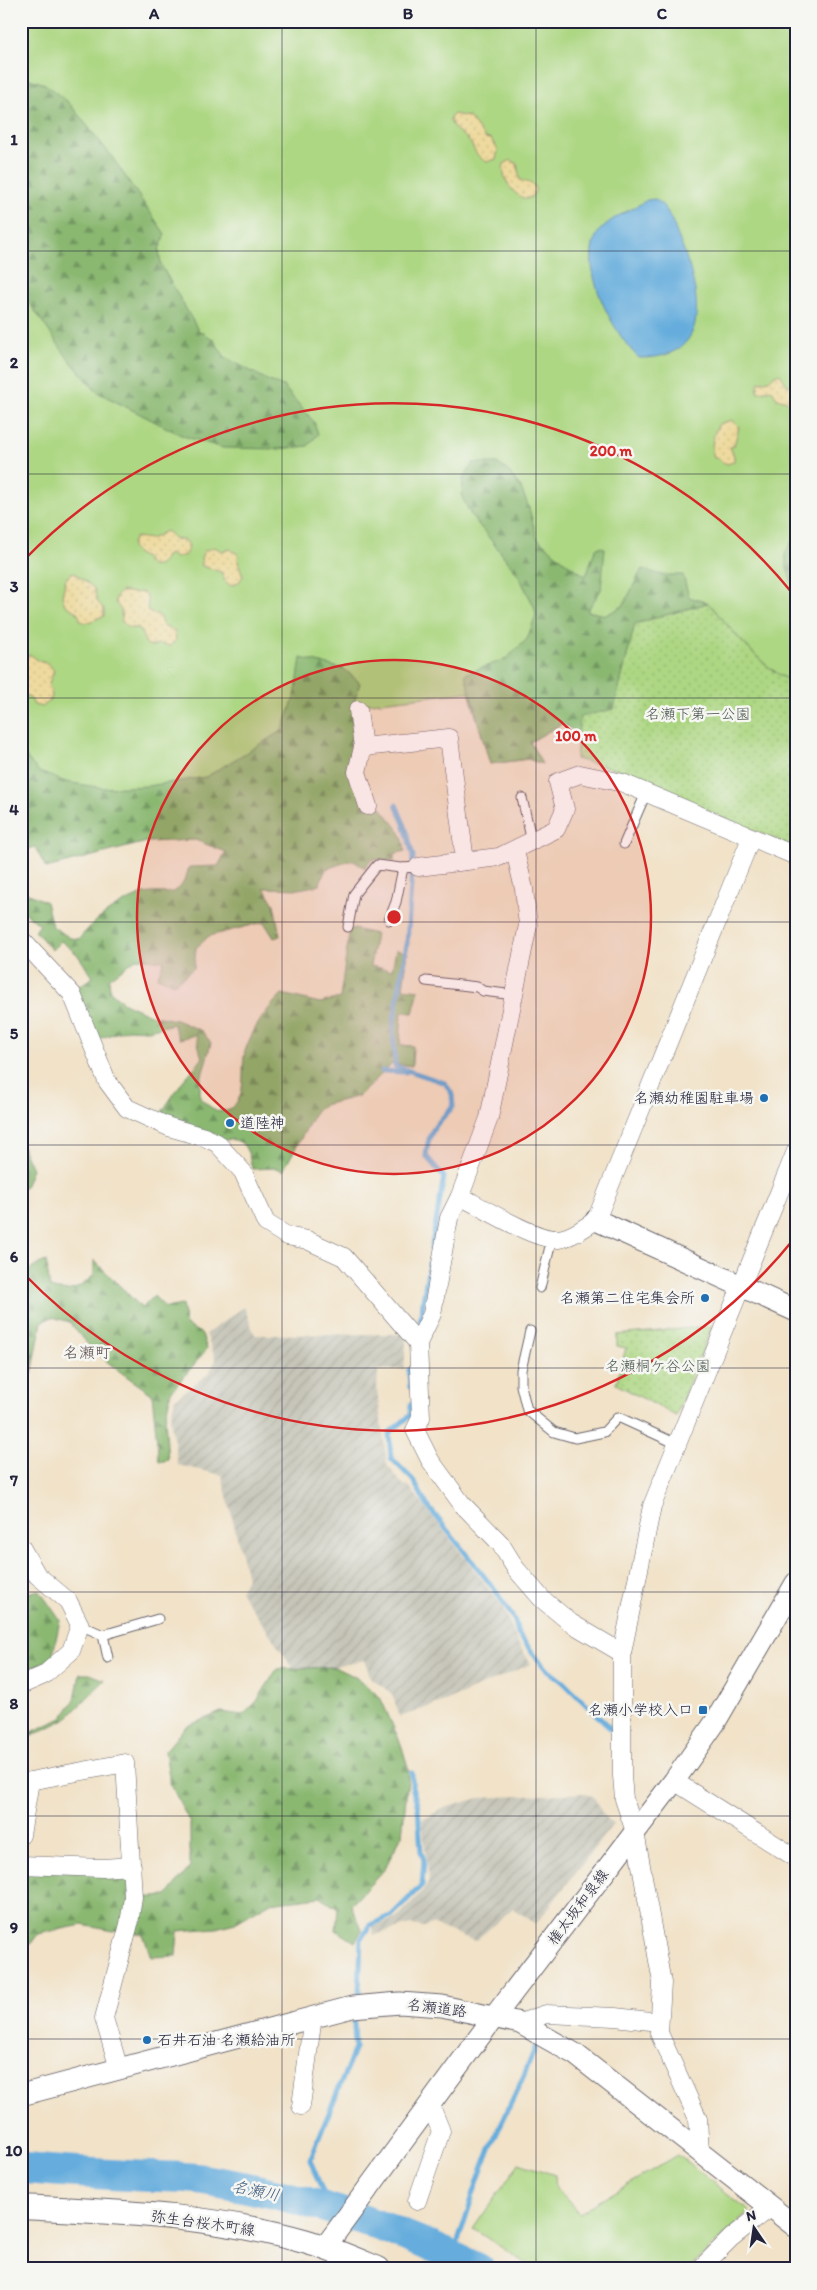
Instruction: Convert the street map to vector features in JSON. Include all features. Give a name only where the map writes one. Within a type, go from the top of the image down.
[{"type":"main road","name":"弥生台桜木町線","points":[[21,2207],[126,2212],[214,2222],[295,2238],[325,2247],[378,2269]]},
{"type":"street","points":[[358,710],[363,747],[357,772],[368,806]]},
{"type":"street","points":[[363,747],[448,738],[465,861]]},
{"type":"street","points":[[410,867],[499,857],[515,851],[556,829],[565,809],[558,782],[580,774],[623,783],[796,856]]},
{"type":"street","points":[[460,1196],[540,1237],[552,1238],[572,1235],[596,1220],[751,838]]},
{"type":"street","points":[[515,851],[524,889],[528,925],[489,1118],[460,1196],[449,1218],[432,1314],[418,1343],[421,1418],[415,1430],[430,1460],[462,1504],[500,1543],[516,1569],[542,1599],[572,1624],[622,1653]]},
{"type":"street","points":[[21,939],[72,994],[107,1080],[127,1108],[169,1127],[204,1137],[217,1143],[243,1172],[266,1223],[287,1236],[307,1240],[344,1257],[418,1343]]},
{"type":"street","points":[[700,2152],[698,2119],[658,2033],[662,1983],[635,1832],[624,1799],[622,1776],[622,1653],[652,1506],[796,1151]]},
{"type":"street","points":[[596,1220],[796,1311]]},
{"type":"street","points":[[21,1547],[31,1571],[68,1601],[80,1625],[71,1651],[44,1675],[21,1685]]},
{"type":"street","name":"権太坂和泉線","points":[[325,2247],[494,2017],[674,1781],[714,1724],[796,1583]]},
{"type":"street","points":[[21,1835],[30,1781],[125,1764],[133,1896],[129,1924],[104,2018],[119,2069]]},
{"type":"street","points":[[674,1781],[796,1858]]},
{"type":"street","points":[[21,1865],[103,1868],[132,1866]]},
{"type":"street","name":"名瀬道路","points":[[21,2095],[352,2007],[400,2003],[442,2006],[520,2023],[575,2054],[770,2207],[793,2220]]},
{"type":"street","points":[[520,2023],[546,2014],[615,2017],[659,2022]]},
{"type":"street","points":[[301,2106],[313,2016]]},
{"type":"street","points":[[417,2201],[442,2131],[430,2104]]},
{"type":"street","points":[[700,2269],[731,2238],[770,2207]]},
{"type":"lane","points":[[624,844],[646,793]]},
{"type":"lane","points":[[522,798],[532,842]]},
{"type":"lane","points":[[348,928],[354,894],[372,869],[377,865],[410,867],[389,920]]},
{"type":"lane","points":[[426,981],[476,987],[483,991],[514,995]]},
{"type":"lane","points":[[540,1288],[552,1238]]},
{"type":"lane","points":[[530,1332],[521,1370],[521,1386],[528,1410],[554,1432],[575,1438],[604,1432],[618,1417],[676,1444]]},
{"type":"lane","points":[[80,1625],[103,1636],[158,1619]]},
{"type":"lane","points":[[103,1636],[108,1658]]},
{"type":"shaded area","points":[[244,1307],[255,1335],[403,1334],[406,1341],[404,1369],[378,1370],[377,1391],[387,1465],[404,1486],[408,1485],[502,1606],[518,1643],[531,1664],[453,1698],[400,1717],[392,1694],[370,1677],[365,1660],[334,1667],[293,1668],[240,1591],[247,1578],[222,1475],[178,1465],[170,1419],[175,1399],[209,1373],[216,1360],[206,1334]]},
{"type":"shaded area","points":[[584,1793],[594,1797],[602,1813],[613,1824],[536,1924],[513,1908],[475,1941],[432,1924],[424,1927],[411,1925],[374,1935],[373,1926],[397,1918],[427,1886],[429,1880],[422,1820],[444,1808],[479,1798]]},
{"type":"green space","points":[[21,21],[796,21],[796,684],[771,669],[759,659],[708,603],[635,624],[579,735],[563,723],[530,742],[542,764],[528,759],[490,764],[469,692],[353,705],[219,799],[21,789]]},
{"type":"green space","points":[[30,79],[45,84],[69,103],[110,154],[165,234],[159,250],[161,265],[198,330],[213,339],[225,357],[269,381],[283,386],[314,422],[318,434],[308,446],[279,449],[223,448],[183,436],[97,392],[67,357],[21,291],[21,80]]},
{"type":"green space","points":[[473,463],[497,463],[509,472],[521,488],[529,508],[537,538],[569,565],[586,576],[595,550],[599,547],[605,548],[601,590],[587,611],[606,615],[623,606],[642,569],[662,575],[683,575],[689,597],[708,603],[635,624],[614,709],[579,735],[563,723],[530,742],[542,764],[528,759],[490,764],[465,674],[506,659],[527,639],[536,615],[534,606],[517,573],[471,515],[462,497],[463,479]]},
{"type":"green space","points":[[796,535],[796,594],[787,569],[785,553]]},
{"type":"green space","name":"名瀬下第一公園","points":[[708,603],[759,659],[771,669],[796,684],[796,848],[723,818],[627,772],[576,759],[580,717],[614,709],[635,624]]},
{"type":"green space","points":[[301,658],[344,669],[360,683],[353,705],[366,808],[379,804],[402,836],[405,851],[394,854],[394,861],[372,859],[365,868],[352,860],[326,869],[319,885],[299,889],[264,888],[274,904],[280,936],[274,938],[264,922],[209,936],[196,948],[194,968],[174,984],[157,977],[164,961],[137,958],[109,979],[110,991],[124,1003],[150,1015],[176,1020],[202,1031],[211,1043],[200,1083],[200,1098],[213,1109],[225,1111],[235,1104],[240,1097],[244,1055],[253,1033],[261,1019],[282,994],[320,1003],[340,998],[350,928],[376,934],[370,966],[392,970],[396,950],[408,953],[403,988],[419,990],[413,1013],[402,1012],[400,1045],[413,1046],[412,1066],[392,1064],[359,1096],[324,1105],[316,1111],[283,1171],[277,1168],[252,1169],[246,1148],[238,1141],[226,1140],[217,1142],[160,1115],[182,1082],[202,1059],[196,1035],[179,1039],[173,1024],[148,1030],[128,1029],[98,1039],[73,990],[93,977],[77,954],[61,941],[52,950],[35,931],[40,925],[21,909],[21,890],[46,902],[52,926],[70,938],[79,939],[98,919],[121,904],[147,893],[175,891],[185,879],[189,867],[218,866],[226,852],[195,840],[147,842],[46,868],[35,847],[25,850],[21,843],[21,751],[39,772],[66,782],[103,788],[148,786],[206,777],[283,730],[296,692]]},
{"type":"green space","points":[[21,1144],[32,1169],[26,1185],[21,1189]]},
{"type":"green space","points":[[94,1260],[142,1308],[154,1296],[166,1308],[182,1305],[186,1325],[202,1334],[207,1349],[171,1392],[165,1419],[168,1460],[159,1462],[152,1394],[97,1353],[70,1322],[52,1317],[42,1322],[32,1374],[27,1375],[21,1348],[21,1276],[46,1261],[50,1288],[58,1290],[74,1289],[94,1275]]},
{"type":"green space","name":"名瀬桐ケ谷公園","points":[[712,1326],[676,1416],[616,1384],[626,1348],[617,1346],[617,1335]]},
{"type":"green space","points":[[39,1590],[60,1620],[52,1659],[21,1672],[21,1595]]},
{"type":"green space","points":[[334,1667],[357,1678],[380,1697],[401,1744],[409,1770],[402,1835],[384,1870],[351,1905],[362,1930],[355,1942],[336,1930],[338,1909],[320,1897],[269,1903],[235,1923],[216,1928],[178,1931],[176,1956],[151,1957],[143,1934],[119,1932],[82,1925],[38,1934],[29,1946],[21,1946],[21,1870],[126,1872],[139,1898],[167,1896],[190,1867],[190,1823],[170,1783],[165,1751],[185,1727],[221,1712],[243,1715],[257,1701],[277,1669]]},
{"type":"green space","points":[[80,1674],[90,1674],[105,1680],[67,1718],[28,1738],[21,1745],[21,1738],[25,1735],[62,1718],[75,1699]]},
{"type":"green space","points":[[678,2155],[750,2211],[688,2269],[535,2269],[473,2229],[519,2163],[555,2175],[556,2188],[579,2213]]},
{"type":"green space","points":[[307,2263],[319,2269],[259,2269],[263,2264]]},
{"type":"sand","points":[[454,114],[469,117],[485,138],[491,139],[498,150],[496,159],[487,162],[476,154],[470,142],[452,125],[450,118]]},
{"type":"sand","points":[[511,160],[517,164],[520,180],[532,184],[535,188],[533,195],[527,199],[517,195],[506,180],[503,169],[504,164]]},
{"type":"sand","points":[[777,374],[781,375],[787,385],[796,386],[796,410],[789,406],[787,401],[777,398],[772,390],[757,391],[759,382],[769,380]]},
{"type":"sand","points":[[732,420],[739,427],[734,446],[730,447],[734,461],[728,464],[722,462],[719,458],[714,458],[712,445],[719,424]]},
{"type":"sand","points":[[166,531],[178,540],[185,541],[189,547],[185,555],[176,558],[170,554],[166,556],[161,564],[151,566],[133,549],[133,541],[136,537],[151,539]]},
{"type":"sand","points":[[215,547],[221,551],[230,549],[239,555],[238,562],[243,576],[239,582],[231,586],[225,581],[221,572],[202,566],[201,558],[204,551]]},
{"type":"sand","points":[[73,572],[94,588],[97,601],[104,609],[104,616],[86,623],[81,621],[77,612],[65,605],[62,596],[66,578]]},
{"type":"sand","points":[[121,591],[142,592],[145,594],[148,612],[159,615],[163,626],[175,631],[176,640],[170,646],[158,644],[150,646],[145,642],[139,628],[129,628],[122,622],[121,610],[115,602],[116,597]]},
{"type":"sand","points":[[31,655],[39,661],[49,664],[54,671],[49,683],[52,696],[50,701],[42,707],[34,705],[31,699],[21,692],[21,656]]},
{"type":"water","points":[[655,199],[664,207],[670,217],[687,260],[693,280],[696,318],[691,334],[681,347],[664,355],[639,358],[619,333],[609,316],[594,278],[592,259],[594,243],[601,229],[623,213],[647,200]]},
{"type":"waterway","points":[[396,805],[405,826],[413,856],[407,943],[393,1026],[395,1066],[445,1083],[452,1094],[453,1107],[434,1128],[427,1147],[426,1156],[444,1177],[431,1250]]},
{"type":"waterway","points":[[382,1071],[406,1072]]},
{"type":"waterway","points":[[420,1322],[429,1263]]},
{"type":"waterway","points":[[409,1370],[410,1387]]},
{"type":"waterway","points":[[411,1404],[411,1415],[389,1433],[391,1458],[413,1480],[427,1505],[495,1590],[515,1621],[518,1634],[545,1668],[563,1682],[614,1732],[614,1737]]},
{"type":"waterway","points":[[359,1992],[361,1939],[370,1925],[391,1916],[422,1885],[424,1860],[421,1852],[418,1807],[412,1787],[412,1773]]},
{"type":"waterway","points":[[329,2207],[310,2160],[355,2048],[354,2022]]},
{"type":"waterway","points":[[453,2256],[485,2161],[535,2048]]},
{"type":"waterway","name":"名瀬川","points":[[21,2168],[94,2174],[189,2178],[242,2186],[312,2203],[346,2214],[413,2239],[479,2269]]},
{"type":"place","name":"名瀬幼稚園駐車場","points":[[764,1098]]},
{"type":"place","name":"道陸神","points":[[230,1123]]},
{"type":"place","name":"名瀬第二住宅集会所","points":[[705,1298]]},
{"type":"place","name":"名瀬小学校入口","points":[[703,1710]]},
{"type":"place","name":"石井石油 名瀬給油所","points":[[147,2040]]},
{"type":"district","name":"名瀬町","points":[[87,1352]]}]
